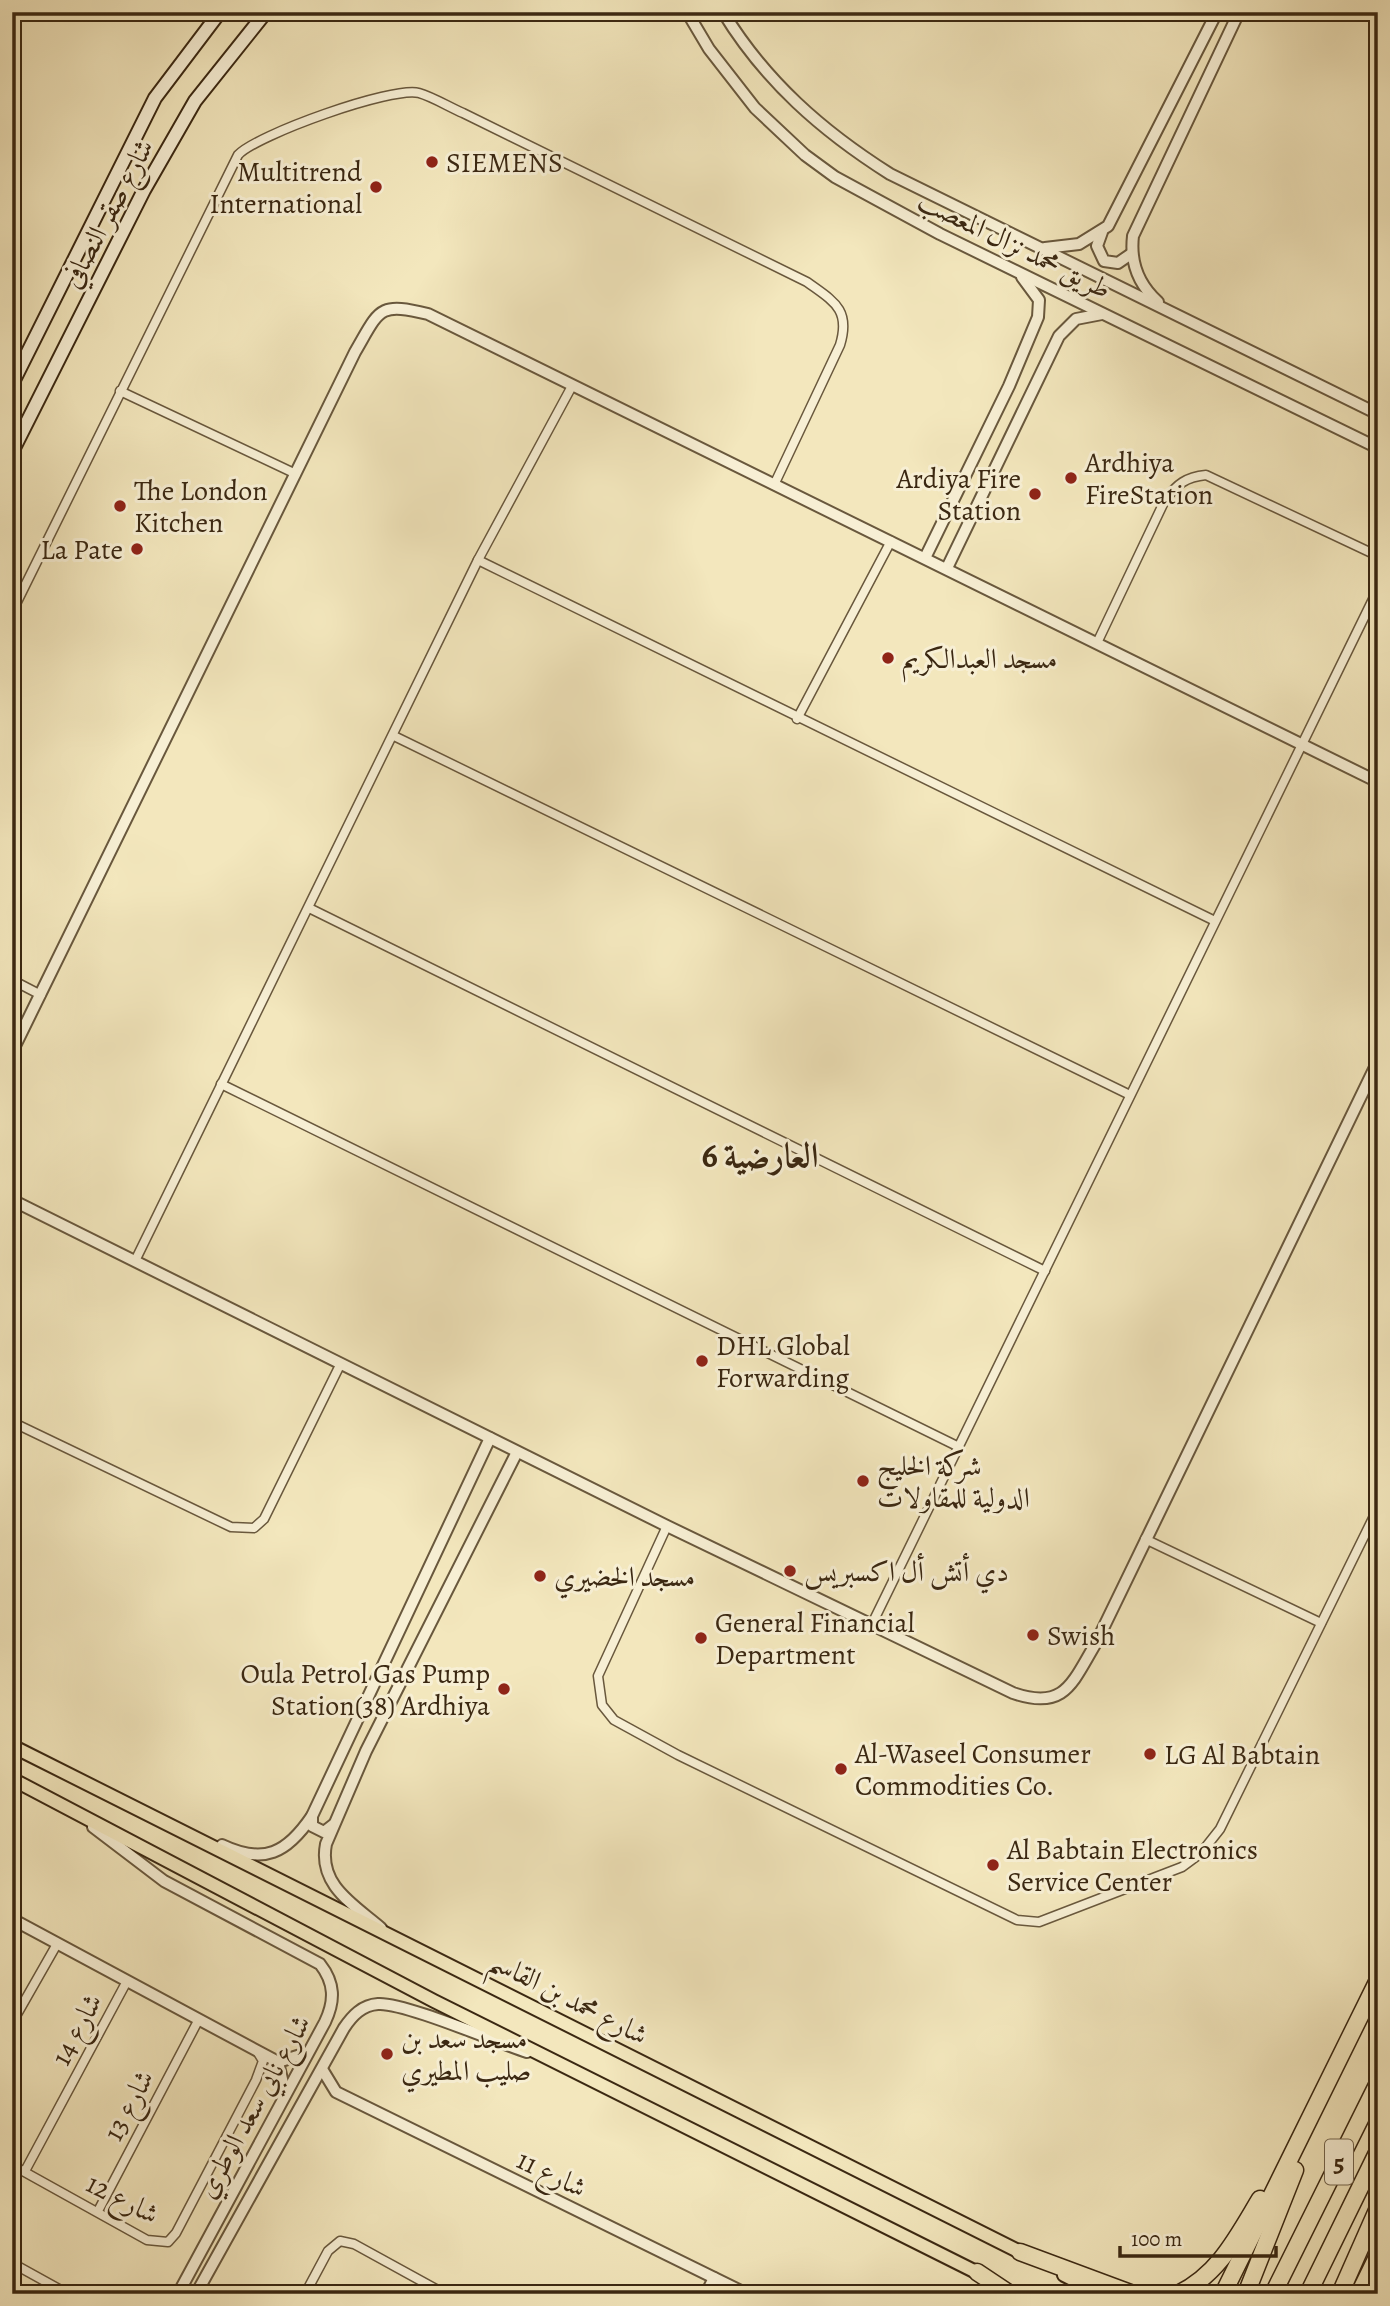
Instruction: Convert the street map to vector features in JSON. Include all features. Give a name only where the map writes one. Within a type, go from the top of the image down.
[{"type":"highway","points":[[1223,2294],[1378,1980]]},
{"type":"highway","name":"5","points":[[1273,2294],[1378,2083]]},
{"type":"highway","points":[[1178,2294],[1194,2286],[1220,2263],[1314,2114]]},
{"type":"highway","points":[[1247,2294],[1314,2114]]},
{"type":"highway","name":"5","points":[[1308,2294],[1378,2151]]},
{"type":"highway","points":[[1340,2294],[1378,2208]]},
{"type":"highway","points":[[1020,2252],[1133,2294]]},
{"type":"highway","points":[[1359,2294],[1378,2255]]},
{"type":"highway","points":[[1366,2294],[1378,2263]]},
{"type":"highway","points":[[977,2272],[1010,2294]]},
{"type":"main road","name":"شارع صقر النصافي","points":[[12,384],[149,109],[183,58],[220,12]]},
{"type":"main road","name":"شارع صقر النصافي","points":[[12,452],[144,190],[195,101],[266,12]]},
{"type":"main road","name":"شارع محمد بن القاسم","points":[[12,1746],[1101,2294]]},
{"type":"main road","points":[[12,1779],[556,2063],[1021,2294]]},
{"type":"street","name":"طريق محمد نزال المعصب","points":[[687,12],[709,49],[740,90],[805,155],[870,198],[1378,448]]},
{"type":"street","name":"طريق محمد نزال المعصب","points":[[723,12],[765,71],[791,99],[840,141],[890,174],[1378,414]]},
{"type":"street","points":[[1131,254],[1118,263],[1104,261],[1097,246],[1102,232],[1122,203],[1217,12]]},
{"type":"street","points":[[1168,311],[1144,288],[1131,254],[1137,222],[1239,12]]},
{"type":"street","points":[[12,612],[223,181],[244,148],[254,141],[356,104],[395,93],[418,92],[807,282],[833,301],[841,312],[845,328],[840,345],[774,485]]},
{"type":"street","points":[[1042,248],[1079,244],[1102,232]]},
{"type":"street","points":[[925,558],[1009,386],[1039,307],[1031,286],[1014,270]]},
{"type":"street","points":[[12,1052],[376,316],[396,307],[428,314],[1378,782]]},
{"type":"street","points":[[947,568],[1050,351],[1067,326],[1085,315],[1110,316]]},
{"type":"street","points":[[135,1261],[478,560],[572,386]]},
{"type":"street","points":[[1009,386],[1028,397]]},
{"type":"street","points":[[120,391],[296,474]]},
{"type":"street","points":[[1097,643],[1165,500],[1176,486],[1190,477],[1206,475],[1378,556]]},
{"type":"street","points":[[797,719],[891,541]]},
{"type":"street","points":[[478,560],[797,719],[890,761],[1215,921]]},
{"type":"street","points":[[873,1624],[1378,589]]},
{"type":"street","points":[[394,736],[1130,1096]]},
{"type":"street","points":[[309,908],[1045,1271]]},
{"type":"street","points":[[12,980],[41,995]]},
{"type":"street","points":[[12,1200],[667,1526],[1013,1693],[1033,1700],[1050,1700],[1065,1690],[1082,1666],[1378,1061]]},
{"type":"street","points":[[221,1084],[959,1447]]},
{"type":"street","points":[[12,1422],[231,1527],[254,1528],[264,1519],[341,1363]]},
{"type":"street","points":[[12,1746],[237,1852],[258,1855],[280,1850],[300,1834],[312,1816],[490,1438]]},
{"type":"street","points":[[386,1932],[337,1891],[328,1878],[324,1857],[335,1823],[366,1751],[517,1452]]},
{"type":"street","points":[[667,1526],[598,1676],[601,1705],[614,1720],[874,1851],[1029,1922],[1051,1919],[1172,1871],[1201,1853],[1220,1829],[1378,1508]]},
{"type":"street","points":[[1145,1539],[1321,1623]]},
{"type":"street","name":"شارع نابي سعد الوطري","points":[[80,1816],[164,1881],[320,1964],[331,1983],[331,2010],[178,2294]]},
{"type":"street","points":[[312,1816],[312,1826],[317,1830],[331,1829],[335,1823]]},
{"type":"street","points":[[12,1919],[278,2062],[307,2053]]},
{"type":"street","points":[[13,2020],[57,1944]]},
{"type":"street","name":"شارع 14","points":[[25,2171],[128,1982]]},
{"type":"street","name":"شارع نابي سعد الوطري","points":[[198,2293],[330,2053],[352,2018],[363,2008],[376,2004],[404,2008],[556,2063]]},
{"type":"street","name":"شارع 13","points":[[98,2211],[200,2019]]},
{"type":"street","points":[[313,2043],[325,2043],[330,2053]]},
{"type":"street","name":"شارع 12","points":[[12,2165],[147,2240],[168,2242],[176,2233],[256,2080],[262,2061],[255,2049]]},
{"type":"street","points":[[278,2062],[285,2092]]},
{"type":"street","points":[[306,2097],[337,2092],[322,2068]]},
{"type":"street","name":"شارع 11","points":[[337,2092],[747,2294]]},
{"type":"street","points":[[280,2103],[286,2112],[297,2112]]},
{"type":"street","points":[[305,2294],[328,2251],[340,2242],[354,2244],[445,2294]]},
{"type":"street","points":[[12,2263],[57,2291],[68,2294]]},
{"type":"street","points":[[706,2294],[714,2278]]},
{"type":"place","name":"SIEMENS","points":[[432,162]]},
{"type":"place","name":"Multitrend International","points":[[376,187]]},
{"type":"place","name":"Ardhiya FireStation","points":[[1071,478]]},
{"type":"place","name":"Ardiya Fire Station","points":[[1035,494]]},
{"type":"place","name":"The London Kitchen","points":[[120,506]]},
{"type":"place","name":"La Pate","points":[[137,549]]},
{"type":"place","name":"مسجد العبدالكريم","points":[[888,658]]},
{"type":"place","name":"DHL Global Forwarding","points":[[702,1361]]},
{"type":"place","name":"شركة الخليج الدولية للمقاولات","points":[[863,1481]]},
{"type":"place","name":"دي أتش أل اكسبريس","points":[[790,1571]]},
{"type":"place","name":"مسجد الخضيري","points":[[540,1576]]},
{"type":"place","name":"Swish","points":[[1033,1635]]},
{"type":"place","name":"General Financial Department","points":[[701,1638]]},
{"type":"place","name":"Oula Petrol Gas Pump Station(38) Ardhiya","points":[[504,1689]]},
{"type":"place","name":"LG Al Babtain","points":[[1150,1754]]},
{"type":"place","name":"Al-Waseel Consumer Commodities Co.","points":[[841,1769]]},
{"type":"place","name":"Al Babtain Electronics Service Center","points":[[993,1865]]},
{"type":"place","name":"مسجد سعد بن صليب المطيري","points":[[387,2054]]},
{"type":"district","name":"العارضية 6","points":[[760,1155]]}]
